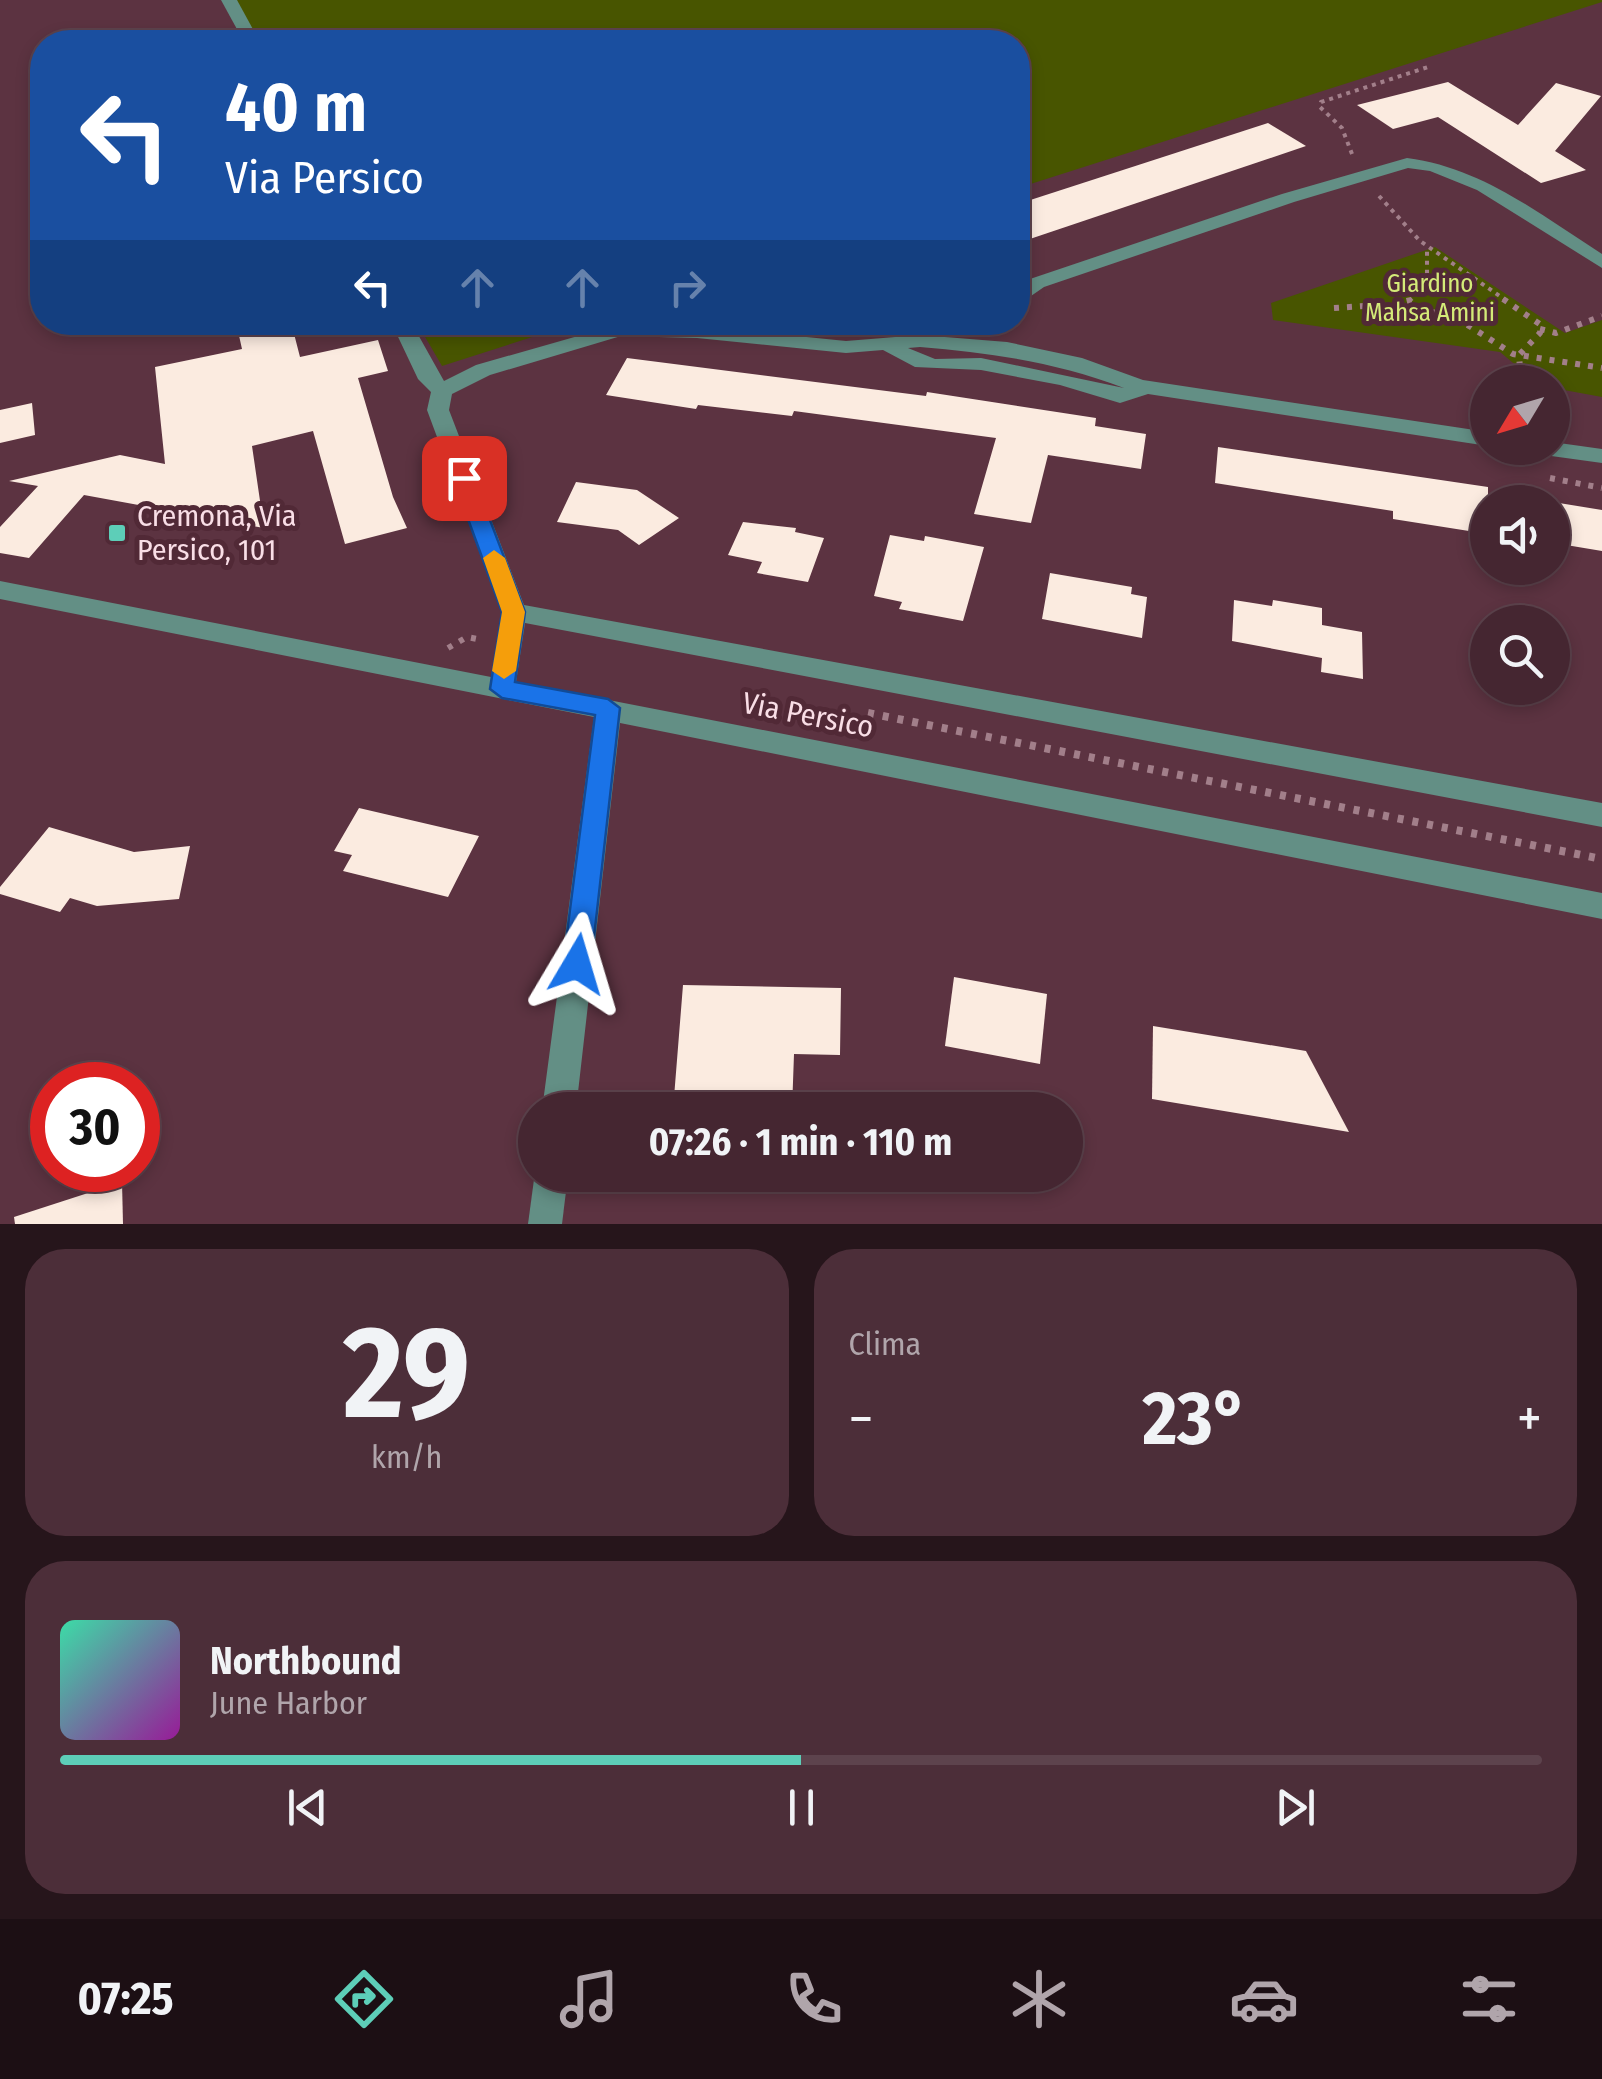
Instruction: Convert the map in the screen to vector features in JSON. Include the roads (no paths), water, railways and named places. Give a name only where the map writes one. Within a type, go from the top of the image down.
[{"type":"street","points":[[229,0],[245,30]]},
{"type":"street","points":[[1030,288],[1359,175],[1407,163],[1448,170],[1602,262]]},
{"type":"street","points":[[407,335],[429,379],[442,391]]},
{"type":"street","points":[[442,391],[483,370],[603,335]]},
{"type":"street","points":[[727,335],[846,347],[920,341],[1007,348],[1075,362],[1145,387],[1470,436]]},
{"type":"street","points":[[1007,348],[1011,335]]},
{"type":"street","points":[[888,344],[915,361],[981,364],[1064,379],[1104,394],[1131,396],[1145,387]]},
{"type":"street","points":[[442,391],[438,410],[514,612],[502,689]]},
{"type":"street","points":[[1570,452],[1602,456]]},
{"type":"street","name":"Via Persico","points":[[0,590],[1602,906]]},
{"type":"street","name":"Via Persico","points":[[514,612],[1602,815]]},
{"type":"street","points":[[561,1092],[608,708]]},
{"type":"street","points":[[545,1224],[549,1192]]},
{"type":"place","name":"Cremona, Via Persico, 101","points":[[117,533]]},
{"type":"park label","name":"Giardino Mahsa Amini","points":[[1430,298]]}]
